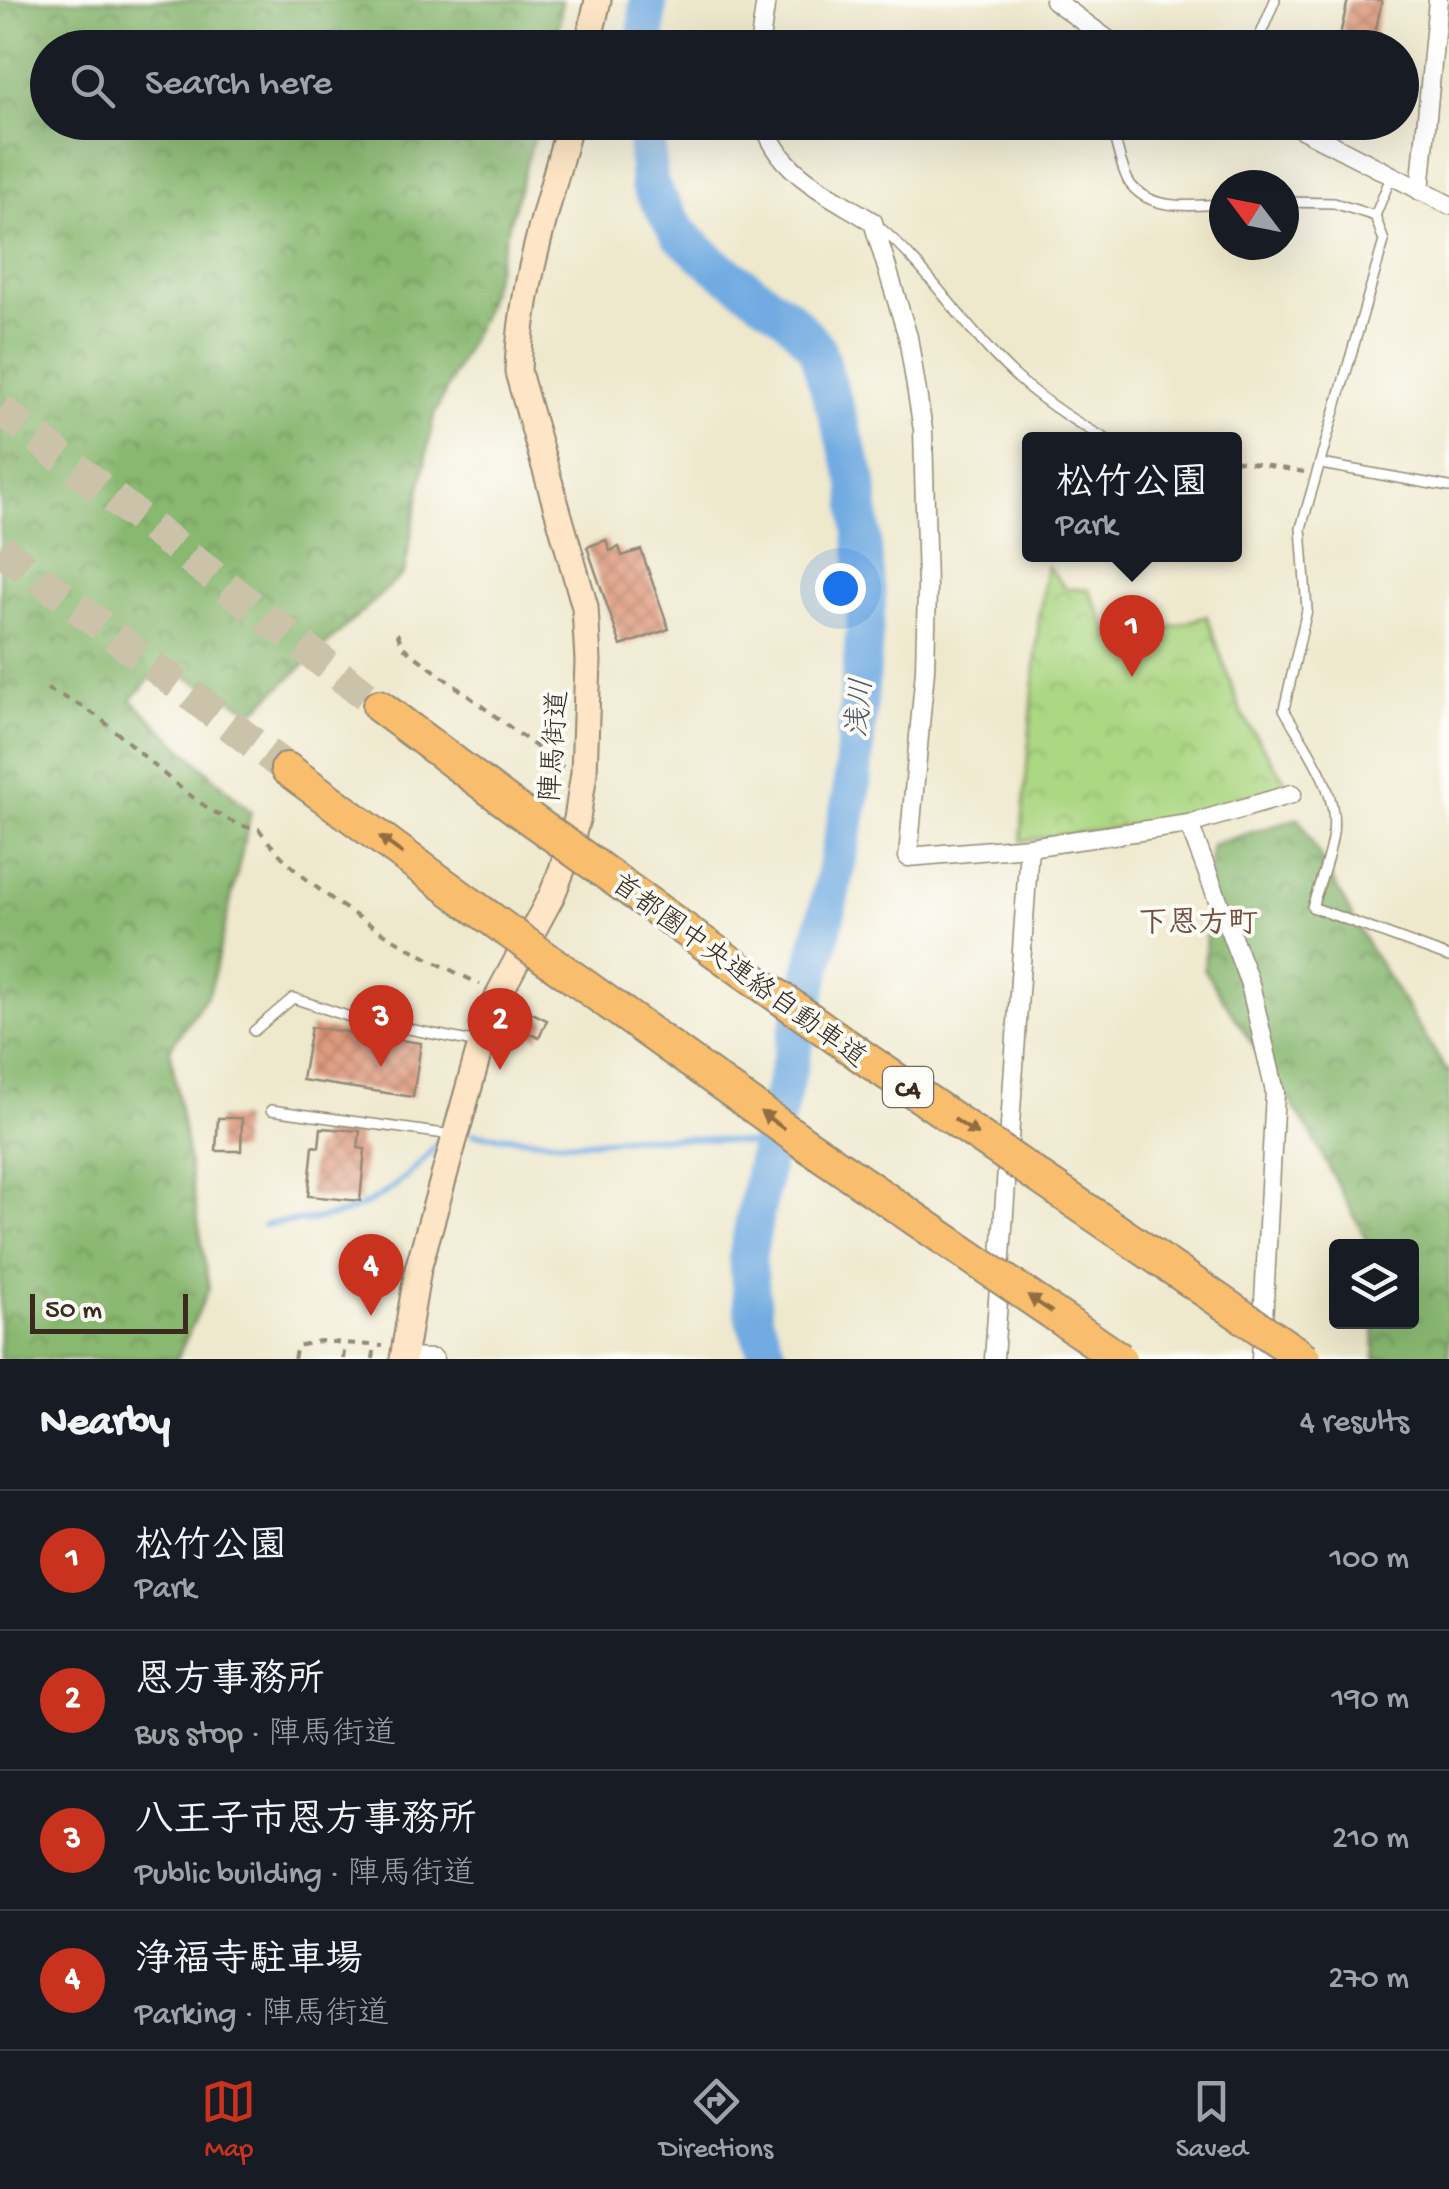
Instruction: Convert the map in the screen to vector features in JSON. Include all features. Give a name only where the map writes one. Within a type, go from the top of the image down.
[{"type":"highway","name":"首都圏中央連絡自動車道","points":[[379,706],[863,1056],[1305,1359]]},
{"type":"highway","points":[[288,769],[806,1145],[1120,1359]]},
{"type":"main road","points":[[591,30],[598,0]]},
{"type":"main road","name":"陣馬街道","points":[[403,1359],[418,1269],[481,1044],[500,992],[563,867],[577,819],[584,773],[588,661],[585,607],[518,372],[519,334],[566,140]]},
{"type":"street","points":[[762,30],[766,0]]},
{"type":"street","points":[[1054,0],[1093,30]]},
{"type":"street","points":[[1420,191],[1438,0]]},
{"type":"street","points":[[769,140],[780,158],[800,176],[873,222],[908,337],[923,430],[927,587],[925,670],[908,857],[1029,847],[1190,824],[1292,794]]},
{"type":"street","points":[[1321,140],[1449,205]]},
{"type":"street","points":[[1190,824],[1250,984],[1275,1092],[1260,1359]]},
{"type":"street","points":[[994,1359],[1029,847]]},
{"type":"street","points":[[403,1359],[434,1359]]},
{"type":"lane","points":[[1263,30],[1276,0]]},
{"type":"lane","points":[[1116,140],[1129,183],[1148,198],[1172,205],[1209,204]]},
{"type":"lane","points":[[1390,177],[1375,216],[1384,241],[1301,528],[1307,610],[1284,709],[1328,787],[1333,810],[1333,837],[1312,908],[1449,957]]},
{"type":"lane","points":[[1299,202],[1334,203],[1375,216]]},
{"type":"lane","points":[[873,222],[920,266],[1025,385],[1093,432]]},
{"type":"lane","points":[[1320,469],[1449,487]]},
{"type":"lane","points":[[254,1030],[293,998],[350,1017],[481,1044]]},
{"type":"lane","points":[[271,1110],[454,1136]]},
{"type":"path","points":[[1242,461],[1320,469]]},
{"type":"path","points":[[398,633],[403,647],[560,765],[584,773]]},
{"type":"path","points":[[48,688],[94,714],[170,780],[242,828],[259,829],[309,882],[428,960],[500,992]]},
{"type":"path","points":[[294,1359],[296,1346],[320,1341],[375,1345],[373,1359]]},
{"type":"path","points":[[343,1359],[345,1344]]},
{"type":"green space","points":[[0,0],[562,0],[558,30],[30,30],[30,140],[533,140],[484,311],[434,415],[404,573],[254,711],[162,665],[131,700],[251,812],[210,991],[170,1048],[209,1288],[177,1359],[0,1359]]},
{"type":"green space","points":[[1047,565],[1066,589],[1089,589],[1112,639],[1147,634],[1207,616],[1242,715],[1289,787],[1188,818],[1021,841],[1039,617]]},
{"type":"green space","points":[[1299,818],[1370,949],[1449,1070],[1449,1359],[1375,1359],[1374,1329],[1419,1329],[1419,1239],[1366,1239],[1310,1132],[1204,970],[1211,845]]},
{"type":"building","points":[[1348,0],[1382,0],[1376,30],[1341,30]]},
{"type":"building","points":[[606,540],[610,551],[619,547],[622,556],[641,550],[669,629],[621,646],[587,547]]},
{"type":"building","points":[[524,1009],[547,1020],[539,1038],[516,1027]]},
{"type":"building","points":[[311,1027],[421,1043],[413,1097],[302,1080]]},
{"type":"building","points":[[218,1118],[242,1118],[241,1151],[216,1151]]},
{"type":"building","points":[[321,1128],[360,1131],[358,1148],[365,1149],[360,1201],[308,1196],[313,1146],[319,1147]]},
{"type":"waterway","name":"浅川","points":[[647,30],[648,0]]},
{"type":"waterway","name":"浅川","points":[[646,140],[649,184],[679,234],[713,264],[788,317],[816,347],[858,482],[867,600],[851,797],[766,1159],[747,1258],[754,1318],[769,1359]]},
{"type":"waterway","points":[[473,1134],[578,1143],[634,1137],[710,1139],[769,1146]]},
{"type":"waterway","points":[[264,1225],[338,1215],[373,1200],[404,1179],[442,1137]]},
{"type":"tunnel","points":[[0,409],[379,706]]},
{"type":"tunnel","points":[[0,548],[287,769]]},
{"type":"place","name":"松竹公園","points":[[1132,677]]},
{"type":"place","name":"八王子市恩方事務所","points":[[381,1067]]},
{"type":"place","name":"恩方事務所","points":[[500,1070]]},
{"type":"place","name":"浄福寺駐車場","points":[[371,1316]]},
{"type":"district","name":"下恩方町","points":[[1198,921]]}]
